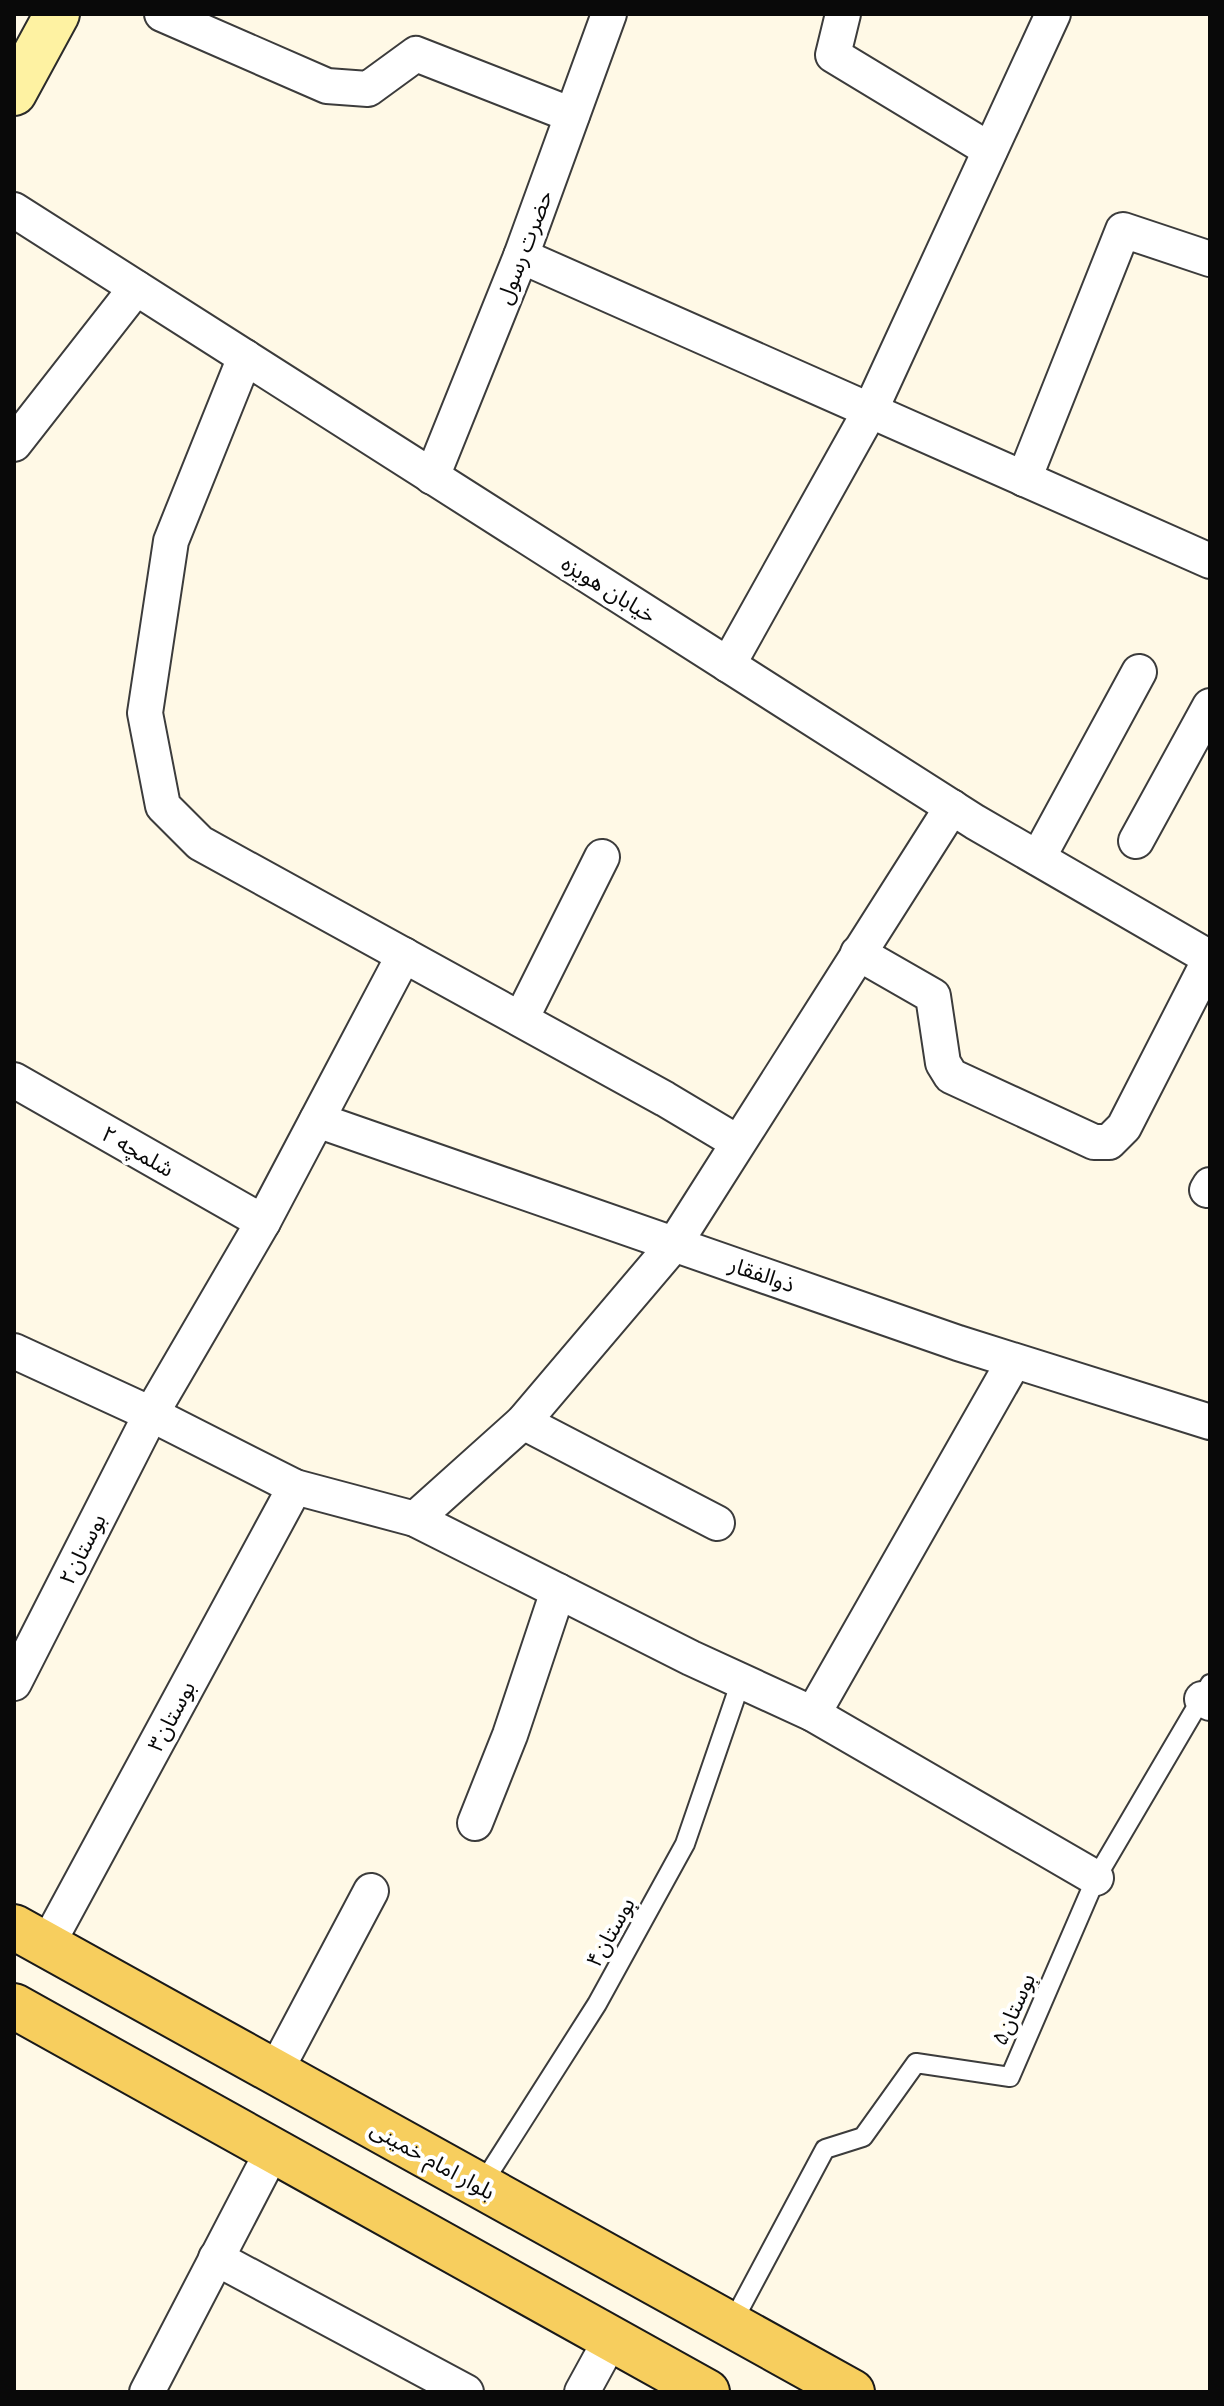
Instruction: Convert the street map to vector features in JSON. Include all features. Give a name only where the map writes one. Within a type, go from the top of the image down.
[{"type":"main road","name":"بلوار امام خمینی","points":[[31,1936],[852,2392]]},
{"type":"main road","points":[[14,2006],[707,2392]]},
{"type":"street","points":[[14,93],[57,14]]},
{"type":"street","points":[[162,14],[327,86],[368,89],[416,54],[572,115]]},
{"type":"street","name":"حضرت رسول","points":[[432,477],[521,256],[609,14]]},
{"type":"street","points":[[843,14],[833,55],[990,150]]},
{"type":"street","points":[[728,665],[870,411],[1053,14]]},
{"type":"street","name":"خیابان هویزه","points":[[14,210],[952,807],[1210,958]]},
{"type":"street","points":[[1024,479],[1123,230],[1210,259]]},
{"type":"street","points":[[521,256],[1210,561]]},
{"type":"street","points":[[14,444],[136,288]]},
{"type":"street","points":[[245,357],[171,541],[145,713],[163,806],[200,843],[665,1099],[737,1142]]},
{"type":"street","points":[[1038,858],[1139,672]]},
{"type":"street","points":[[1136,841],[1210,706]]},
{"type":"street","points":[[415,1519],[523,1422],[675,1243],[952,807]]},
{"type":"street","points":[[521,1019],[602,857]]},
{"type":"street","points":[[858,953],[933,996],[943,1063],[951,1076],[1094,1142],[1109,1142],[1124,1127],[1210,958]]},
{"type":"street","name":"بوستان۲","points":[[14,1683],[151,1414],[263,1222],[404,955]]},
{"type":"street","name":"شلمچه ۲","points":[[14,1080],[263,1222]]},
{"type":"street","name":"ذوالفقار","points":[[317,1120],[1014,1361],[1210,1422]]},
{"type":"street","points":[[14,1351],[151,1414],[295,1487],[415,1519],[813,1714],[1096,1878]]},
{"type":"street","points":[[813,1714],[1014,1361]]},
{"type":"street","points":[[523,1422],[717,1523]]},
{"type":"street","name":"بوستان۳","points":[[31,1936],[295,1487]]},
{"type":"street","points":[[475,1823],[510,1735],[558,1591]]},
{"type":"street","points":[[275,2072],[371,1891]]},
{"type":"street","points":[[147,2392],[273,2150]]},
{"type":"street","points":[[216,2258],[466,2392]]},
{"type":"street","points":[[582,2392],[611,2339]]},
{"type":"lane","name":"بوستان۴","points":[[481,2186],[597,2004],[685,1844],[741,1681]]},
{"type":"lane","points":[[1096,1878],[1207,1695]]},
{"type":"lane","name":"بوستان۵","points":[[731,2325],[825,2149],[863,2137],[916,2063],[1010,2077],[1096,1878]]}]
